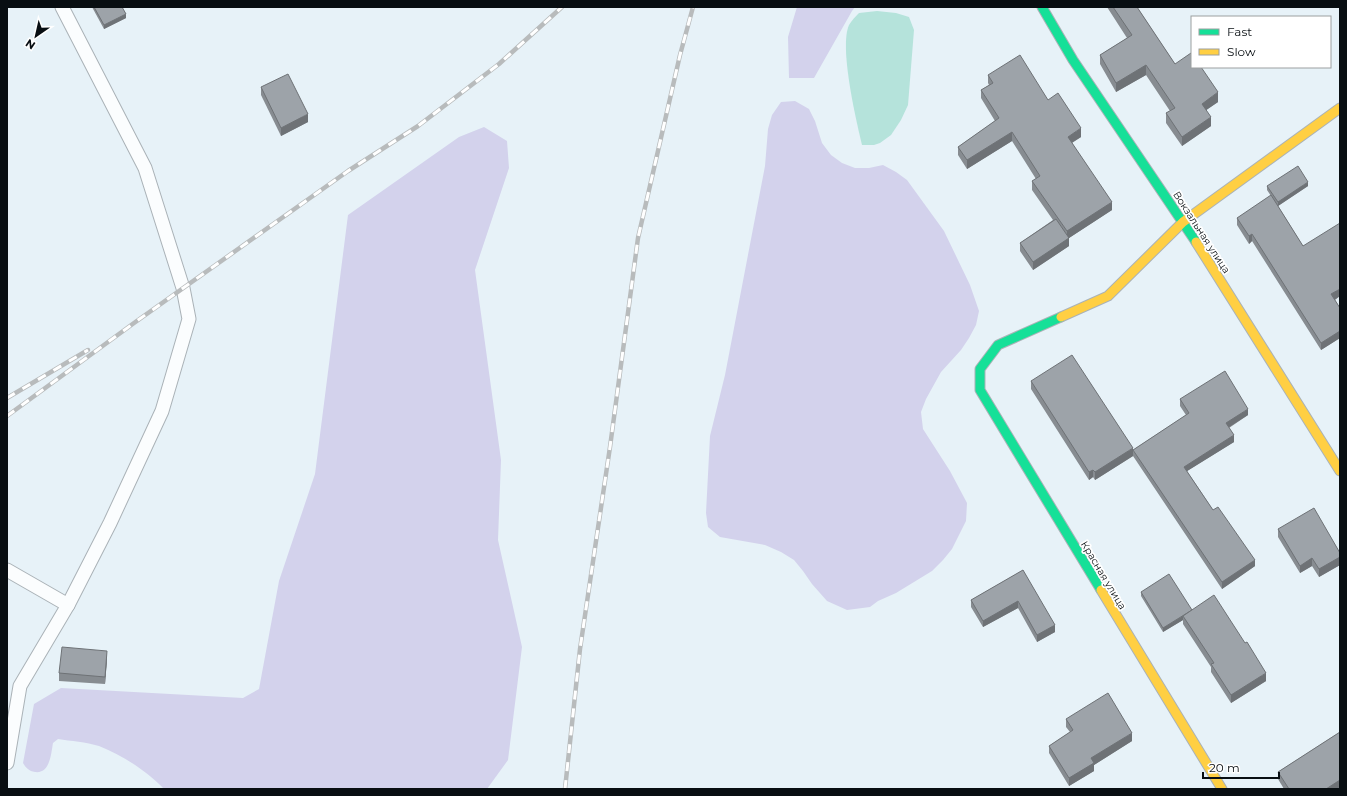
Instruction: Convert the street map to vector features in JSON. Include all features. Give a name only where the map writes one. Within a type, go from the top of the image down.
[{"type":"street","name":"Вокзальная улица","points":[[1042,7],[1073,60],[1183,222],[1340,471]]},
{"type":"street","points":[[1183,222],[1340,108]]},
{"type":"street","name":"Красная улица","points":[[1183,222],[1108,296],[998,345],[980,369],[980,390],[1222,789]]},
{"type":"lane","points":[[7,763],[20,686],[68,605],[110,523],[162,411],[189,319],[183,288],[145,168],[62,7]]},
{"type":"lane","points":[[7,570],[68,605]]},
{"type":"shaded area","points":[[797,7],[855,7],[814,78],[789,78],[788,37]]},
{"type":"shaded area","points":[[877,11],[896,13],[909,17],[914,30],[908,105],[901,120],[891,135],[880,143],[874,145],[862,145],[847,66],[846,35],[849,25],[859,13]]},
{"type":"shaded area","points":[[795,101],[809,109],[815,121],[822,143],[831,155],[842,163],[855,168],[869,168],[883,165],[907,180],[944,231],[970,285],[979,311],[976,325],[969,338],[961,350],[941,372],[926,399],[921,412],[923,429],[950,471],[967,503],[966,521],[952,549],[932,571],[870,607],[847,610],[827,601],[794,560],[781,552],[765,545],[720,537],[708,527],[706,513],[710,436],[725,375],[765,166],[768,129],[772,115],[781,102]]},
{"type":"shaded area","points":[[484,127],[507,141],[509,168],[475,270],[501,460],[498,540],[522,647],[508,760],[487,789],[164,789],[142,770],[108,750],[99,746],[58,739],[53,743],[49,762],[44,770],[35,772],[28,769],[23,763],[34,704],[61,688],[243,698],[259,689],[279,581],[315,474],[348,215],[459,137]]},
{"type":"building","points":[[94,7],[122,7],[126,14],[104,25]]},
{"type":"building","points":[[1113,7],[1137,7],[1175,64],[1191,53],[1191,68],[1202,68],[1218,92],[1202,104],[1211,117],[1182,137],[1166,113],[1175,108],[1146,65],[1116,83],[1100,55],[1132,35]]},
{"type":"building","points":[[1020,55],[1048,100],[1058,93],[1081,128],[1068,137],[1112,202],[1067,231],[1032,181],[1040,176],[1012,132],[967,160],[958,147],[999,118],[981,90],[993,83],[988,75]]},
{"type":"building","points":[[288,74],[308,114],[281,128],[261,87]]},
{"type":"building","points":[[1298,166],[1308,182],[1278,202],[1267,186]]},
{"type":"building","points":[[1271,195],[1303,246],[1340,223],[1340,289],[1331,294],[1340,308],[1340,331],[1321,343],[1252,234],[1249,236],[1237,218]]},
{"type":"building","points":[[1056,219],[1069,238],[1033,262],[1020,243]]},
{"type":"building","points":[[1072,355],[1133,448],[1095,472],[1093,470],[1089,472],[1031,381]]},
{"type":"building","points":[[1225,371],[1248,409],[1226,423],[1234,435],[1184,467],[1213,510],[1218,507],[1255,560],[1222,582],[1133,450],[1189,413],[1180,399]]},
{"type":"building","points":[[1314,508],[1340,553],[1340,557],[1319,569],[1312,558],[1300,566],[1278,529]]},
{"type":"building","points":[[1023,570],[1055,625],[1037,635],[1018,601],[983,621],[971,600]]},
{"type":"building","points":[[1169,574],[1192,610],[1163,628],[1141,592]]},
{"type":"building","points":[[1214,595],[1245,643],[1247,642],[1266,673],[1231,695],[1211,664],[1214,663],[1183,616]]},
{"type":"building","points":[[62,647],[107,651],[105,677],[59,673]]},
{"type":"building","points":[[1108,693],[1132,733],[1091,758],[1094,763],[1069,778],[1049,746],[1073,730],[1066,719]]},
{"type":"building","points":[[1340,732],[1340,780],[1326,789],[1289,789],[1278,772]]},
{"type":"railway","points":[[7,416],[134,323],[348,171],[418,126],[499,64],[562,7]]},
{"type":"railway","points":[[565,789],[580,649],[610,447],[638,238],[680,55],[693,7]]},
{"type":"railway","points":[[7,398],[88,350]]},
{"type":"traffic: fast","points":[[1042,7],[1073,60],[1196,242]]},
{"type":"traffic: fast","points":[[1061,317],[998,345],[980,369],[980,390],[1101,590]]},
{"type":"traffic: slow","points":[[1061,317],[1108,296],[1183,222],[1340,108]]},
{"type":"traffic: slow","points":[[1196,242],[1340,471]]},
{"type":"traffic: slow","points":[[1101,590],[1222,789]]}]
